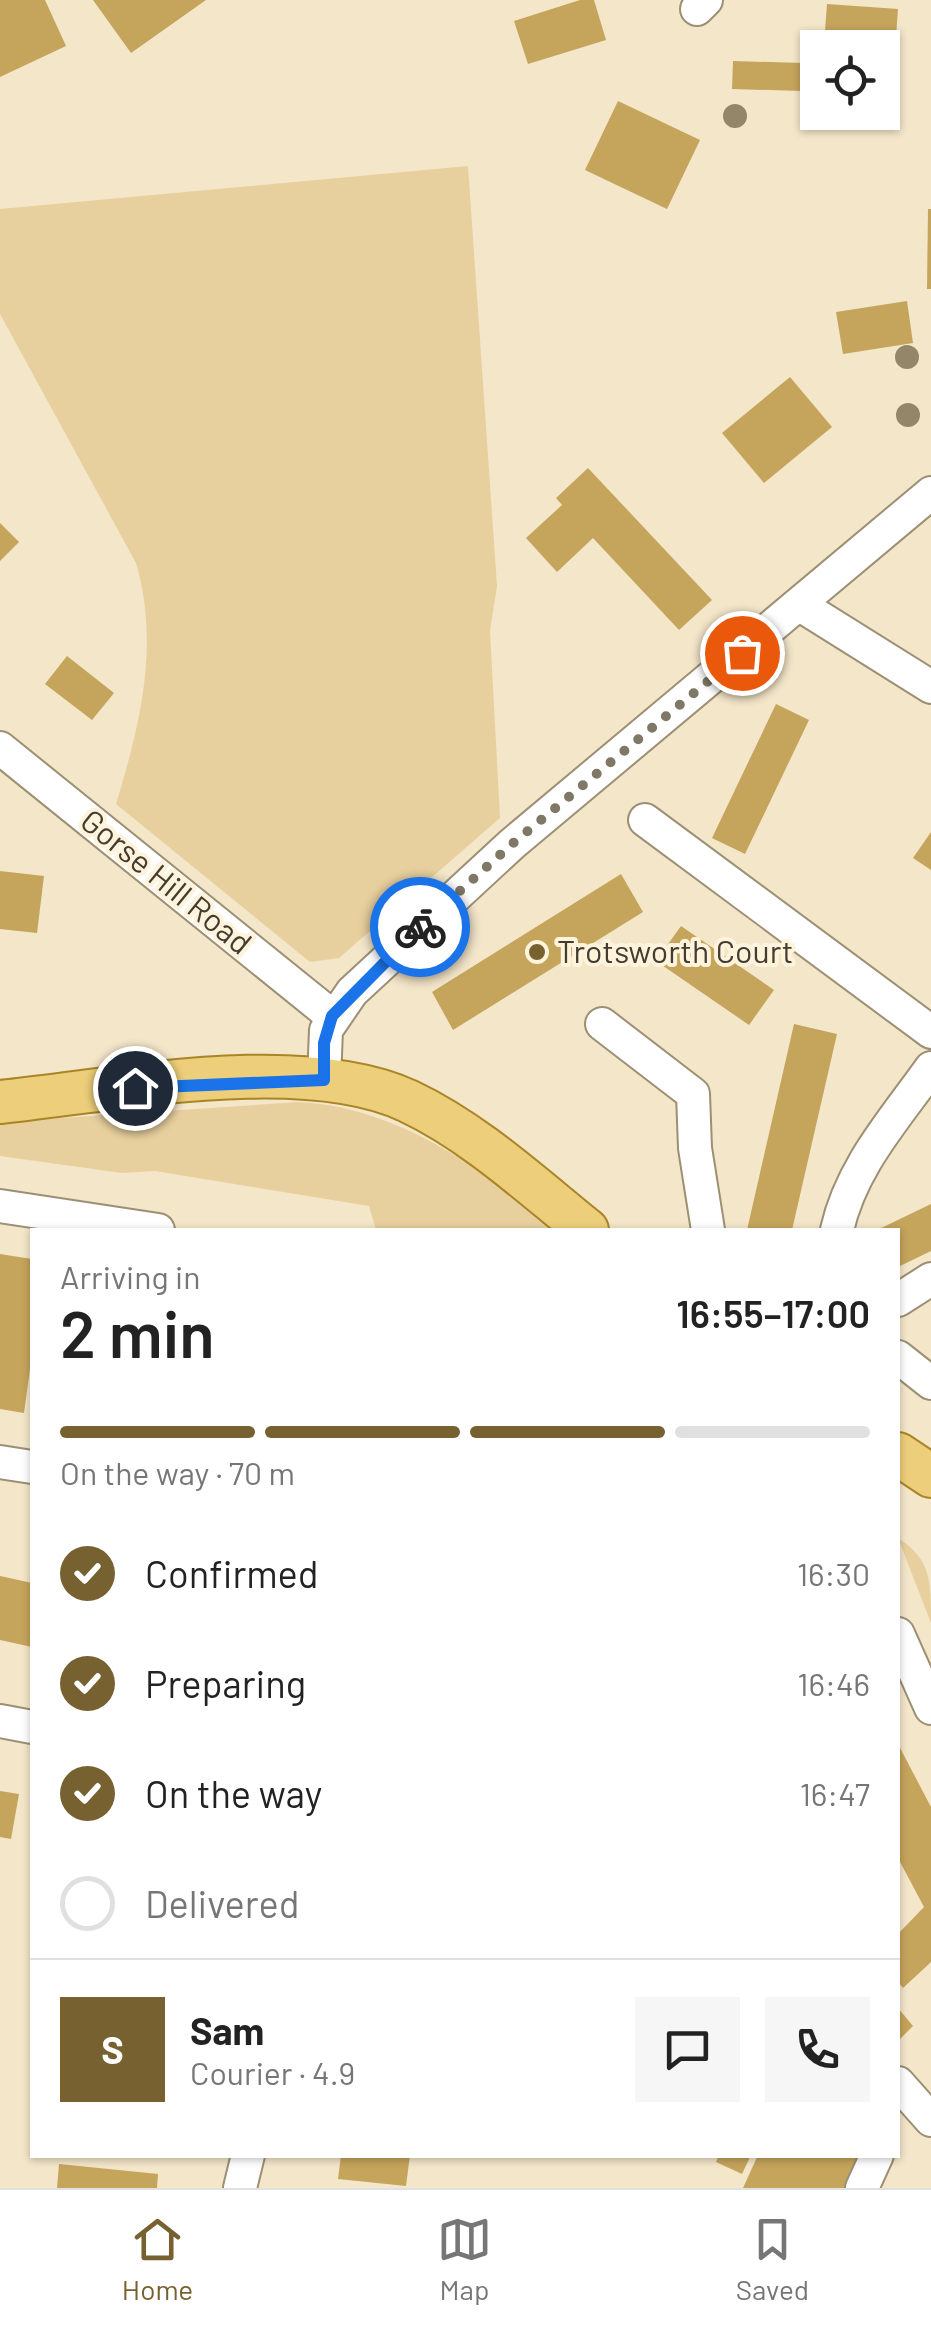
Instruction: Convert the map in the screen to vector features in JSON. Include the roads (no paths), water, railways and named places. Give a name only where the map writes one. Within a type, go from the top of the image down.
[{"type":"main road","points":[[0,1102],[166,1084],[324,1080],[383,1092],[432,1114],[585,1228]]},
{"type":"main road","points":[[900,1455],[931,1476]]},
{"type":"street","points":[[324,1080],[324,1043],[332,1016],[414,933],[512,844],[931,494]]},
{"type":"street","points":[[800,605],[931,687]]},
{"type":"street","name":"Gorse Hill Road","points":[[0,748],[332,1016]]},
{"type":"street","points":[[645,820],[931,1032]]},
{"type":"street","points":[[602,1024],[693,1094],[695,1148],[708,1228]]},
{"type":"street","points":[[838,1228],[849,1189],[868,1153],[931,1068]]},
{"type":"street","points":[[0,1206],[145,1228]]},
{"type":"street","points":[[900,1299],[931,1279]]},
{"type":"street","points":[[900,1359],[931,1383]]},
{"type":"street","points":[[0,1462],[30,1467]]},
{"type":"street","points":[[900,1638],[931,1708]]},
{"type":"street","points":[[0,1721],[30,1727]]},
{"type":"street","points":[[240,2188],[247,2158]]},
{"type":"street","points":[[862,2188],[877,2158]]},
{"type":"place","name":"Trotsworth Court","points":[[537,952]]}]
